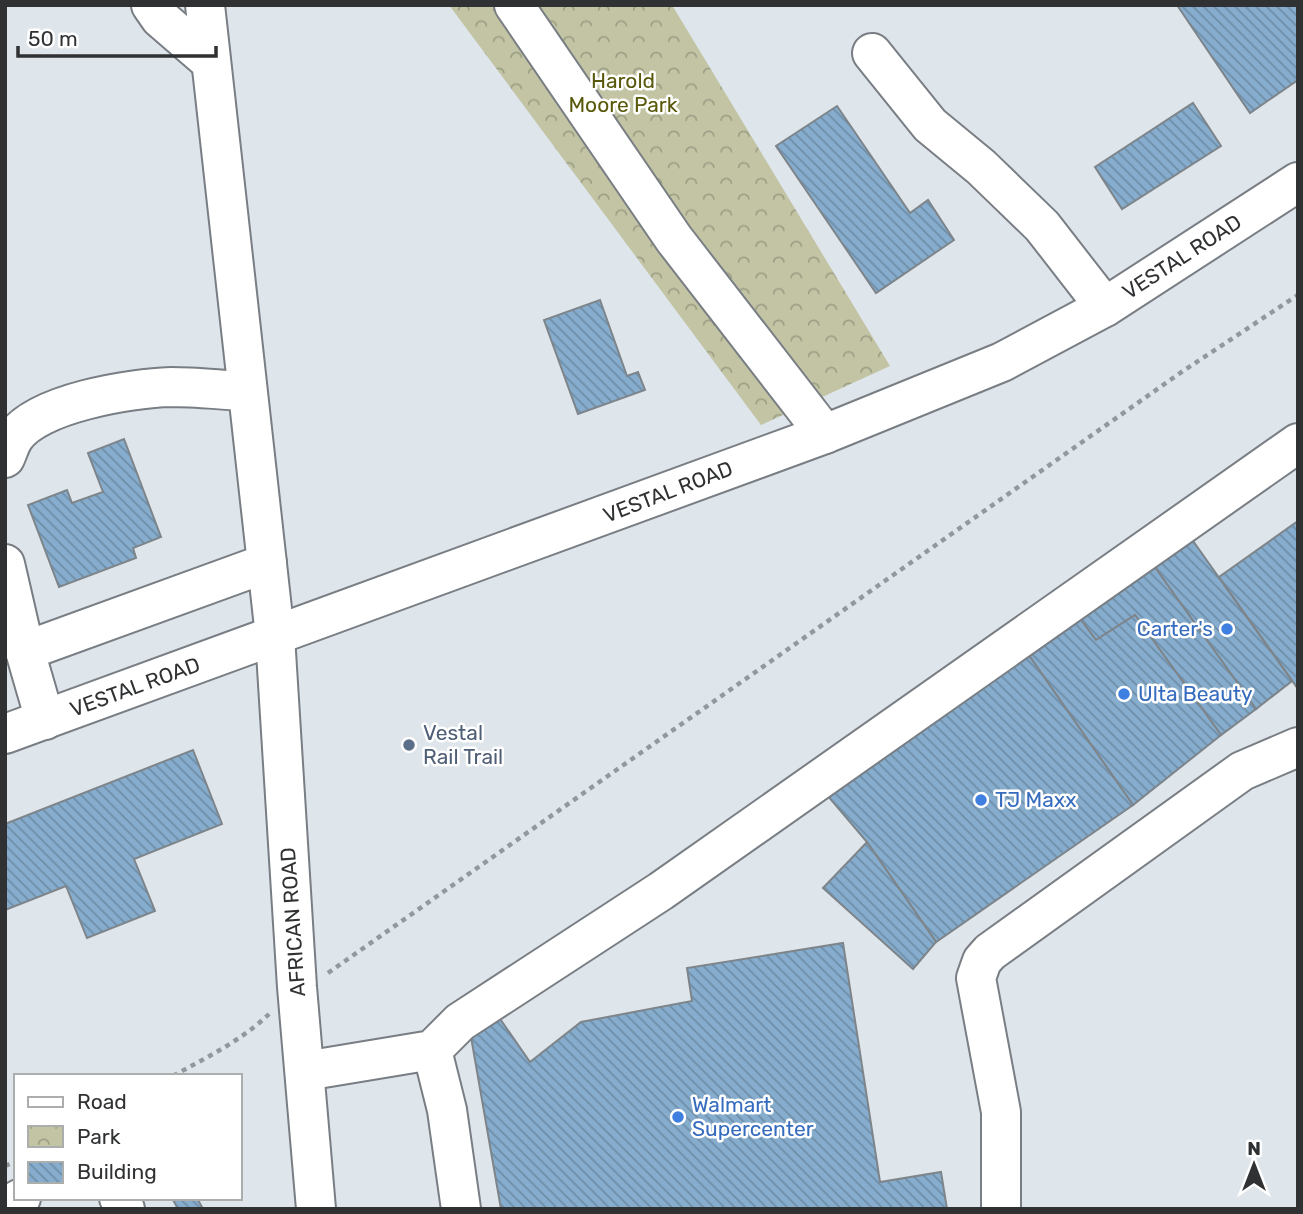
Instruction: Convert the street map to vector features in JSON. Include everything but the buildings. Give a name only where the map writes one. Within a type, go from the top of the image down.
[{"type":"street","points":[[151,5],[160,18],[211,62]]},
{"type":"street","name":"AFRICAN ROAD","points":[[205,5],[275,636],[298,994],[316,1209]]},
{"type":"street","points":[[514,5],[674,239],[825,434]]},
{"type":"street","points":[[872,53],[930,125],[981,167],[1042,226],[1105,307]]},
{"type":"street","name":"VESTAL ROAD","points":[[5,734],[825,434],[1002,362],[1105,307],[1298,182]]},
{"type":"street","points":[[5,458],[14,437],[27,425],[45,414],[93,398],[134,390],[170,387],[247,391]]},
{"type":"street","points":[[305,1071],[432,1050],[460,1022],[662,891],[1298,443]]},
{"type":"street","points":[[25,651],[267,563]]},
{"type":"street","points":[[5,564],[25,651],[45,720]]},
{"type":"street","points":[[1001,1209],[1001,1112],[976,978],[982,961],[990,952],[1242,771],[1298,747]]},
{"type":"street","points":[[432,1050],[447,1110],[461,1209]]},
{"type":"path","points":[[177,1074],[235,1041],[1172,379],[1298,295]]},
{"type":"green space","name":"Harold Moore Park","points":[[449,5],[672,5],[890,366],[761,425]]},
{"type":"place","name":"Carter's","points":[[1227,629]]},
{"type":"place","name":"Ulta Beauty","points":[[1124,694]]},
{"type":"place","name":"Vestal Rail Trail","points":[[409,745]]},
{"type":"place","name":"TJ Maxx","points":[[981,800]]},
{"type":"place","name":"Walmart Supercenter","points":[[678,1117]]}]
